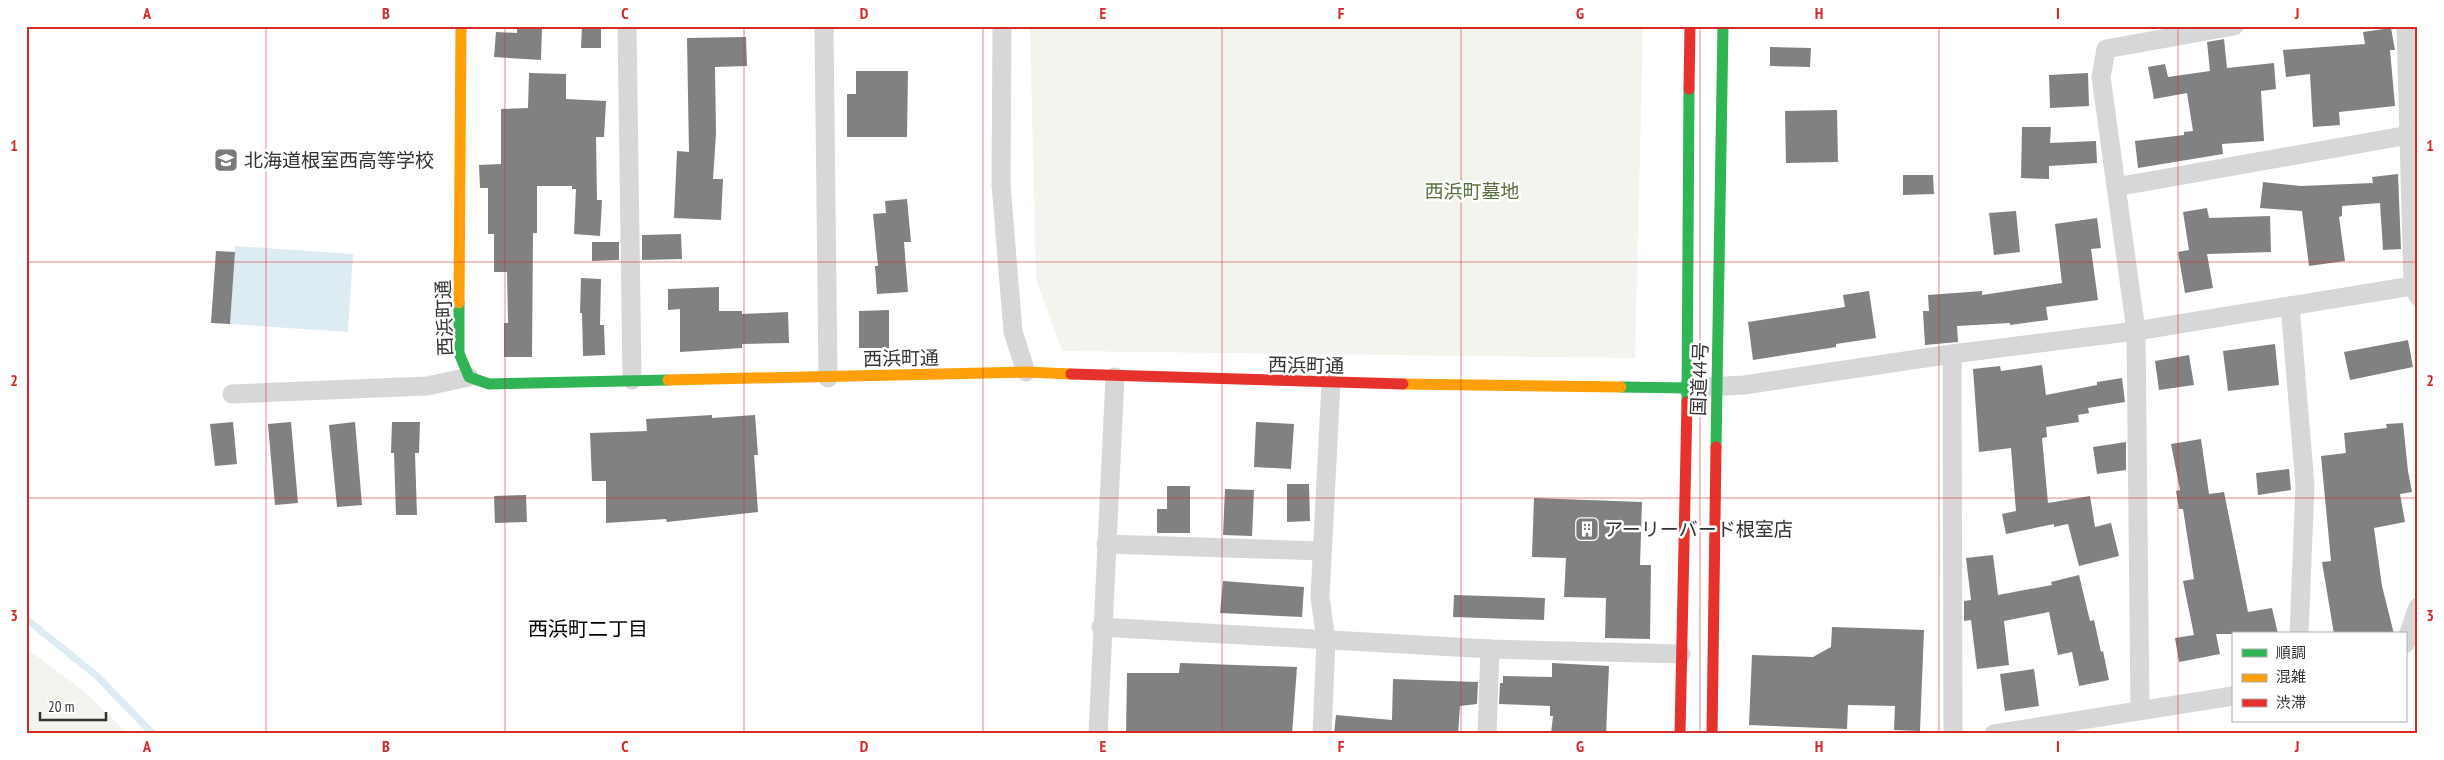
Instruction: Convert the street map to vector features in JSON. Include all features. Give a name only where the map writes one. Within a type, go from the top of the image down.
[{"type":"main road","name":"西浜町通","points":[[461,26],[459,353],[469,377],[489,384],[828,378],[1026,372],[1115,377],[1331,383],[1687,388]]},
{"type":"main road","name":"国道44号","points":[[1680,734],[1687,388],[1690,26]]},
{"type":"main road","name":"国道44号","points":[[1712,734],[1723,26]]},
{"type":"street","points":[[627,26],[632,380]]},
{"type":"street","points":[[824,26],[828,378]]},
{"type":"street","points":[[1002,26],[1001,184],[1012,332],[1026,372]]},
{"type":"street","points":[[2140,710],[2136,331],[2101,77],[2106,49],[2234,26]]},
{"type":"street","points":[[1687,388],[1744,385],[1952,354],[2136,331],[2290,306],[2416,289],[2406,26]]},
{"type":"street","points":[[2116,187],[2409,135]]},
{"type":"street","points":[[2290,306],[2305,486],[2299,632]]},
{"type":"street","points":[[1952,354],[1953,734]]},
{"type":"street","points":[[232,394],[427,386],[469,377]]},
{"type":"street","points":[[1098,734],[1115,377]]},
{"type":"street","points":[[1322,734],[1326,640],[1320,597],[1331,383]]},
{"type":"street","points":[[1106,544],[1322,551]]},
{"type":"street","points":[[2406,641],[2418,607]]},
{"type":"street","points":[[1102,626],[1490,649],[1681,654]]},
{"type":"street","points":[[1487,734],[1490,649]]},
{"type":"street","points":[[1994,734],[2087,726],[2140,710],[2232,696]]},
{"type":"green space","name":"西浜町墓地","points":[[1030,26],[1643,26],[1635,358],[1062,351],[1036,279]]},
{"type":"green space","points":[[26,648],[85,692],[128,734],[26,734]]},
{"type":"shaded area","points":[[235,246],[353,254],[348,332],[230,324]]},
{"type":"building","points":[[517,26],[542,26],[541,60],[494,57],[496,32],[517,33]]},
{"type":"building","points":[[582,26],[601,26],[601,48],[581,48]]},
{"type":"building","points":[[2391,28],[2395,50],[2390,50],[2395,106],[2339,112],[2340,125],[2313,127],[2310,74],[2286,77],[2283,50],[2365,44],[2363,32]]},
{"type":"building","points":[[746,37],[747,66],[715,67],[716,134],[713,179],[723,179],[721,220],[674,218],[677,151],[689,152],[687,38]]},
{"type":"building","points":[[2224,39],[2227,68],[2274,63],[2276,89],[2261,91],[2264,141],[2222,144],[2223,154],[2138,168],[2135,141],[2184,135],[2184,132],[2193,131],[2187,93],[2154,99],[2148,67],[2165,64],[2168,77],[2210,71],[2207,42]]},
{"type":"building","points":[[1770,47],[1811,48],[1810,67],[1770,66]]},
{"type":"building","points":[[856,71],[908,71],[907,137],[847,137],[847,94],[856,94]]},
{"type":"building","points":[[529,73],[566,74],[566,99],[606,101],[604,137],[596,137],[597,200],[602,200],[600,236],[574,234],[576,189],[572,189],[572,186],[537,186],[537,233],[533,233],[532,357],[504,357],[504,323],[508,323],[507,272],[494,272],[494,234],[488,234],[488,188],[480,188],[479,165],[501,164],[501,109],[528,108]]},
{"type":"building","points":[[2088,73],[2089,106],[2050,108],[2049,75]]},
{"type":"building","points":[[1837,110],[1838,162],[1786,163],[1785,111]]},
{"type":"building","points":[[2022,127],[2051,127],[2050,143],[2096,141],[2097,163],[2049,166],[2049,179],[2021,178]]},
{"type":"building","points":[[2398,174],[2401,249],[2383,250],[2380,203],[2342,206],[2342,216],[2339,217],[2345,261],[2309,266],[2302,211],[2260,208],[2263,182],[2301,186],[2373,183],[2372,177]]},
{"type":"building","points":[[1903,175],[1933,175],[1934,194],[1903,195]]},
{"type":"building","points":[[907,199],[911,242],[904,242],[908,292],[877,294],[875,266],[878,266],[873,214],[886,213],[885,201]]},
{"type":"building","points":[[2207,208],[2209,218],[2270,216],[2271,252],[2207,254],[2213,288],[2185,293],[2178,252],[2189,250],[2183,212]]},
{"type":"building","points":[[2016,211],[2020,252],[1994,255],[1989,213]]},
{"type":"building","points":[[2097,218],[2101,248],[2091,249],[2098,300],[2046,307],[2048,320],[2010,325],[2010,323],[1957,326],[1958,342],[1925,345],[1923,311],[1929,311],[1928,295],[1982,291],[1982,295],[2062,283],[2055,224]]},
{"type":"building","points":[[681,234],[682,259],[642,260],[642,235]]},
{"type":"building","points":[[592,242],[619,242],[619,260],[592,261]]},
{"type":"building","points":[[216,251],[235,252],[230,324],[211,323]]},
{"type":"building","points":[[581,278],[601,279],[600,325],[604,325],[605,355],[583,356],[582,313],[580,313]]},
{"type":"building","points":[[719,287],[719,311],[742,311],[742,314],[788,312],[789,343],[742,344],[742,348],[680,352],[680,309],[668,310],[668,289]]},
{"type":"building","points":[[1869,291],[1876,338],[1836,344],[1836,347],[1753,360],[1748,322],[1845,307],[1843,295]]},
{"type":"building","points":[[889,310],[889,348],[859,348],[859,311]]},
{"type":"building","points":[[2408,340],[2413,367],[2350,380],[2344,352]]},
{"type":"building","points":[[2275,344],[2279,385],[2228,391],[2223,351]]},
{"type":"building","points":[[2189,355],[2194,385],[2159,390],[2155,361]]},
{"type":"building","points":[[2042,365],[2046,395],[2097,385],[2097,382],[2122,378],[2125,402],[2088,408],[2089,413],[2078,415],[2079,422],[2046,427],[2047,437],[2042,438],[2048,503],[2090,496],[2095,527],[2111,523],[2119,556],[2079,566],[2068,524],[2054,527],[2054,524],[2006,534],[2002,514],[2016,511],[2011,448],[1979,452],[1973,369],[2000,366],[2001,371]]},
{"type":"building","points":[[712,415],[712,418],[755,415],[758,455],[754,455],[758,512],[667,522],[666,519],[606,523],[606,481],[592,481],[590,433],[647,431],[646,419]]},
{"type":"building","points":[[233,422],[237,464],[215,466],[210,424]]},
{"type":"building","points":[[291,422],[298,503],[275,505],[268,424]]},
{"type":"building","points":[[355,422],[362,505],[337,507],[329,425]]},
{"type":"building","points":[[392,422],[420,422],[419,453],[415,453],[417,515],[396,515],[394,453],[391,453]]},
{"type":"building","points":[[1256,422],[1294,424],[1291,469],[1254,467]]},
{"type":"building","points":[[2403,423],[2412,492],[2400,494],[2405,522],[2374,528],[2382,586],[2394,632],[2334,632],[2322,562],[2331,561],[2321,456],[2346,453],[2344,433],[2387,428],[2386,424]]},
{"type":"building","points":[[2201,439],[2209,494],[2224,492],[2248,612],[2272,608],[2278,632],[2216,634],[2220,654],[2179,662],[2175,638],[2194,635],[2183,581],[2194,579],[2183,509],[2179,509],[2176,491],[2180,490],[2171,444]]},
{"type":"building","points":[[2126,442],[2126,470],[2097,474],[2093,447]]},
{"type":"building","points":[[2289,469],[2291,490],[2258,495],[2256,473]]},
{"type":"building","points":[[1287,484],[1309,484],[1310,521],[1287,522]]},
{"type":"building","points":[[1167,486],[1190,486],[1190,533],[1157,533],[1157,509],[1167,509]]},
{"type":"building","points":[[1225,489],[1254,490],[1252,536],[1223,535]]},
{"type":"building","points":[[526,495],[527,522],[495,523],[494,496]]},
{"type":"building","points":[[1534,498],[1642,502],[1640,565],[1651,565],[1650,639],[1605,638],[1606,598],[1564,597],[1566,558],[1532,557]]},
{"type":"building","points":[[1993,555],[1998,595],[2052,585],[2051,582],[2079,575],[2090,621],[2094,620],[2101,652],[2103,651],[2109,680],[2079,686],[2072,652],[2058,655],[2049,612],[2004,621],[2009,665],[1977,669],[1971,620],[1964,621],[1964,601],[1971,600],[1966,558]]},
{"type":"building","points":[[1223,581],[1304,587],[1302,617],[1220,613]]},
{"type":"building","points":[[1454,595],[1545,598],[1544,620],[1453,617]]},
{"type":"building","points":[[1832,627],[1924,630],[1920,731],[1894,730],[1895,706],[1848,705],[1847,729],[1749,725],[1752,655],[1813,657],[1831,647]]},
{"type":"building","points":[[1180,663],[1297,667],[1292,734],[1126,734],[1127,673],[1179,673]]},
{"type":"building","points":[[1552,663],[1609,666],[1606,734],[1551,734],[1553,716],[1550,716],[1550,706],[1499,704],[1500,683],[1503,683],[1503,676],[1552,677]]},
{"type":"building","points":[[2034,669],[2039,706],[2005,711],[2000,674]]},
{"type":"building","points":[[1393,679],[1478,682],[1477,704],[1460,706],[1458,734],[1334,734],[1336,715],[1392,720]]},
{"type":"waterway","points":[[26,619],[97,676],[153,734]]},
{"type":"traffic: fast","points":[[1716,447],[1723,26]]},
{"type":"traffic: fast","points":[[1687,402],[1689,89]]},
{"type":"traffic: fast","points":[[459,303],[459,353],[469,377],[489,384],[668,380]]},
{"type":"traffic: fast","points":[[1621,387],[1687,388]]},
{"type":"traffic: slow","points":[[459,303],[461,26]]},
{"type":"traffic: slow","points":[[668,380],[1026,372],[1071,374]]},
{"type":"traffic: slow","points":[[1403,384],[1621,387]]},
{"type":"traffic: jam","points":[[1689,89],[1690,26]]},
{"type":"traffic: jam","points":[[1071,374],[1403,384]]},
{"type":"traffic: jam","points":[[1680,734],[1687,402]]},
{"type":"traffic: jam","points":[[1712,734],[1716,447]]},
{"type":"place","name":"北海道根室西高等学校","points":[[226,160]]},
{"type":"place","name":"アーリーバード根室店","points":[[1587,529]]},
{"type":"district","name":"西浜町二丁目","points":[[588,629]]}]
